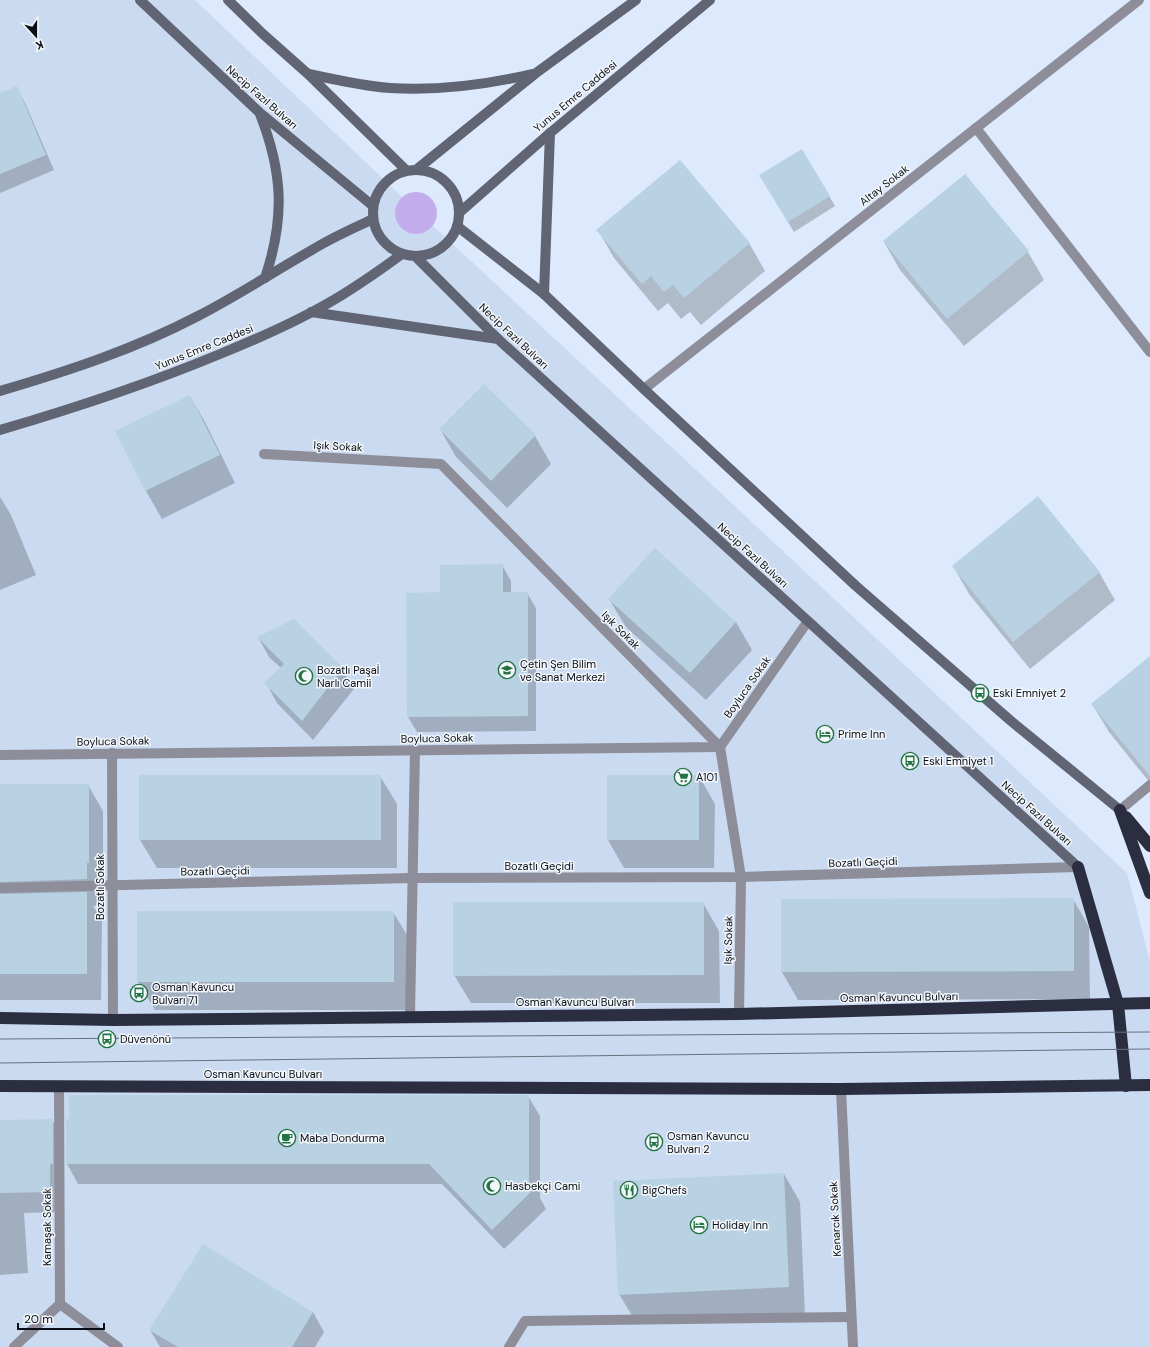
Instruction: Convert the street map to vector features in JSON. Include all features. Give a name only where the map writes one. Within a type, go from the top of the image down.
[{"type":"highway","points":[[1120,810],[1150,846]]},
{"type":"highway","points":[[1120,810],[1150,893]]},
{"type":"highway","points":[[1078,867],[1118,1004],[1126,1086]]},
{"type":"highway","name":"Osman Kavuncu Bulvarı","points":[[0,1018],[113,1020],[739,1014],[1150,1003]]},
{"type":"highway","name":"Osman Kavuncu Bulvarı","points":[[0,1086],[841,1089],[1150,1085]]},
{"type":"street","name":"Necip Fazıl Bulvarı","points":[[140,0],[259,112],[373,206]]},
{"type":"street","points":[[228,0],[411,170],[432,172],[443,179],[452,188],[457,200],[459,213],[457,226],[450,238],[441,248],[429,254],[416,256],[402,254],[391,248],[382,241],[376,230],[373,219],[373,206],[377,194],[384,183],[394,175],[411,170],[536,73],[636,0]]},
{"type":"street","name":"Yunus Emre Caddesi","points":[[459,213],[550,133],[710,0]]},
{"type":"street","name":"Altay Sokak","points":[[644,389],[1139,0]]},
{"type":"street","points":[[308,74],[349,83],[390,88],[431,89],[467,87],[502,82],[536,73]]},
{"type":"street","points":[[259,112],[275,159],[279,207],[277,231],[265,278]]},
{"type":"street","points":[[976,128],[1150,352]]},
{"type":"street","points":[[544,294],[550,133]]},
{"type":"street","points":[[0,391],[42,379],[100,359],[157,336],[198,316],[324,243],[373,219]]},
{"type":"street","points":[[457,226],[544,294],[856,586],[1011,721],[1120,810],[1150,785]]},
{"type":"street","name":"Yunus Emre Caddesi","points":[[0,430],[117,394],[183,370],[280,329],[343,295],[402,254]]},
{"type":"street","name":"Necip Fazıl Bulvarı","points":[[416,256],[498,339],[1078,867]]},
{"type":"street","points":[[311,312],[498,339]]},
{"type":"street","name":"Işık Sokak","points":[[264,454],[441,464],[720,747],[741,877],[739,1014]]},
{"type":"street","name":"Boyluca Sokak","points":[[0,755],[720,747],[808,622]]},
{"type":"street","points":[[410,1016],[414,750]]},
{"type":"street","name":"Bozatlı Sokak","points":[[112,753],[113,1020]]},
{"type":"street","name":"Bozatlı Geçidi","points":[[0,888],[412,878],[741,877],[1078,867]]},
{"type":"street","name":"Kamaşak Sokak","points":[[58,1086],[60,1304]]},
{"type":"street","name":"Kenarcık Sokak","points":[[841,1089],[853,1347]]},
{"type":"street","points":[[14,1347],[60,1304],[118,1347]]},
{"type":"street","points":[[509,1347],[525,1321],[851,1318]]},
{"type":"shaded area","points":[[0,0],[195,0],[418,212],[1127,873],[1150,961],[1150,1347],[0,1347]]},
{"type":"shaded area","points":[[412,192],[420,192],[428,195],[434,201],[437,213],[434,225],[428,231],[420,234],[412,234],[404,231],[398,225],[395,217],[395,209],[398,201],[404,195]]},
{"type":"building","points":[[17,86],[46,155],[0,174],[0,93]]},
{"type":"building","points":[[802,149],[830,196],[788,222],[759,175]]},
{"type":"building","points":[[680,160],[750,243],[684,298],[673,285],[664,292],[651,276],[642,284],[596,230]]},
{"type":"building","points":[[965,174],[1029,251],[947,319],[883,241]]},
{"type":"building","points":[[484,384],[536,435],[491,481],[439,429]]},
{"type":"building","points":[[190,395],[220,455],[145,491],[115,431]]},
{"type":"building","points":[[1038,496],[1100,572],[1013,642],[952,566]]},
{"type":"building","points":[[655,548],[736,622],[690,673],[608,599]]},
{"type":"building","points":[[503,564],[503,592],[528,592],[528,716],[407,717],[406,593],[440,592],[440,565]]},
{"type":"building","name":"Bozatlı Paşaİ Narlı Camii","points":[[294,619],[343,668],[302,721],[264,683],[284,664],[257,637]]},
{"type":"building","points":[[1150,656],[1150,776],[1091,704]]},
{"type":"building","points":[[139,775],[381,775],[381,840],[139,840]]},
{"type":"building","points":[[607,775],[699,775],[699,840],[607,840]]},
{"type":"building","points":[[0,784],[89,784],[89,863],[87,863],[87,879],[0,882]]},
{"type":"building","points":[[87,892],[87,974],[0,974],[0,894]]},
{"type":"building","points":[[1074,898],[1074,971],[781,972],[781,899]]},
{"type":"building","points":[[453,902],[704,902],[704,975],[453,976]]},
{"type":"building","points":[[137,911],[394,911],[394,982],[137,982]]},
{"type":"building","points":[[69,1095],[529,1095],[529,1181],[535,1188],[492,1230],[429,1164],[66,1164],[66,1119],[69,1119]]},
{"type":"building","points":[[53,1119],[53,1164],[50,1164],[50,1192],[0,1193],[0,1120]]},
{"type":"building","points":[[784,1173],[789,1287],[618,1295],[613,1181]]},
{"type":"building","points":[[203,1244],[313,1312],[292,1347],[178,1347],[149,1330]]},
{"type":"tram line","points":[[0,1039],[1150,1032]]},
{"type":"tram line","points":[[0,1063],[1150,1049]]},
{"type":"place","name":"Çetin Şen Bilim ve Sanat Merkezi","points":[[507,670]]},
{"type":"place","name":"Bozatlı Paşaİ Narlı Camii","points":[[304,676]]},
{"type":"place","name":"Eski Emniyet 2","points":[[980,693]]},
{"type":"place","name":"Prime Inn","points":[[825,734]]},
{"type":"place","name":"Eski Emniyet 1","points":[[910,761]]},
{"type":"place","name":"A101","points":[[683,777]]},
{"type":"place","name":"Osman Kavuncu Bulvarı 71","points":[[139,993]]},
{"type":"place","name":"Düvenönü","points":[[107,1039]]},
{"type":"place","name":"Maba Dondurma","points":[[287,1138]]},
{"type":"place","name":"Osman Kavuncu Bulvarı 2","points":[[654,1142]]},
{"type":"place","name":"Hasbekçi Cami","points":[[492,1186]]},
{"type":"place","name":"BigChefs","points":[[629,1190]]},
{"type":"place","name":"Holiday Inn","points":[[699,1225]]}]
